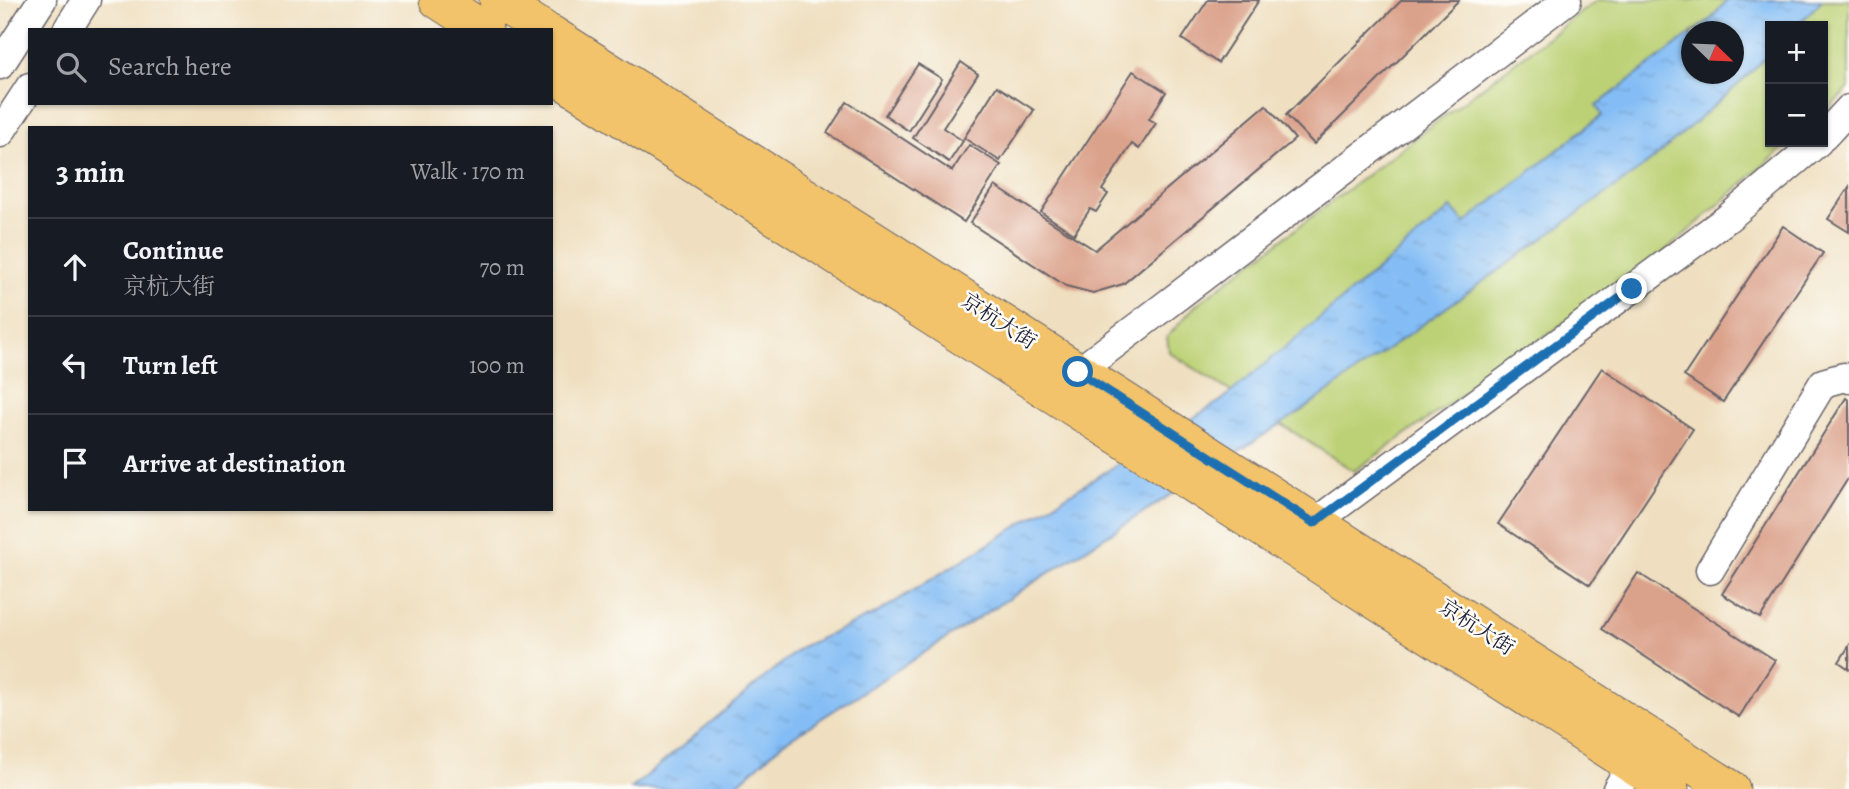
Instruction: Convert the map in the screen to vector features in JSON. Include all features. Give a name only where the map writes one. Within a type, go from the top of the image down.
[{"type":"main road","points":[[438,0],[481,28]]},
{"type":"main road","points":[[498,0],[541,28]]},
{"type":"main road","name":"京杭大街","points":[[553,35],[1731,789]]},
{"type":"main road","name":"京杭大街","points":[[553,74],[1625,777],[1670,789]]},
{"type":"street","points":[[0,65],[42,0]]},
{"type":"street","points":[[67,28],[86,0]]},
{"type":"street","points":[[1078,372],[1567,0]]},
{"type":"street","points":[[0,133],[28,90]]},
{"type":"street","points":[[1828,132],[1849,109]]},
{"type":"street","points":[[1314,523],[1728,218],[1812,147]]},
{"type":"street","points":[[1710,569],[1823,383],[1844,377],[1849,379]]},
{"type":"green space","points":[[1597,0],[1849,0],[1849,88],[1828,109],[1828,21],[1765,21],[1765,147],[1784,147],[1662,254],[1354,471],[1169,352],[1167,337],[1197,304]]},
{"type":"water","points":[[1727,0],[1822,0],[1802,21],[1765,21],[1765,58],[1744,79],[1744,21],[1710,20]]},
{"type":"water","points":[[1681,42],[1681,84],[1739,84],[1649,163],[1300,412],[783,743],[732,789],[631,789],[801,647],[875,614],[1222,400],[1451,208],[1465,223],[1602,115],[1596,106]]},
{"type":"building","points":[[1208,0],[1259,0],[1218,63],[1182,39]]},
{"type":"building","points":[[1402,0],[1459,0],[1314,144],[1286,115]]},
{"type":"building","points":[[961,62],[978,74],[943,128],[963,141],[949,162],[913,138]]},
{"type":"building","points":[[918,64],[942,79],[909,131],[885,115]]},
{"type":"building","points":[[1133,71],[1166,92],[1149,119],[1156,123],[1139,149],[1132,144],[1102,190],[1108,194],[1096,212],[1090,209],[1074,234],[1041,212]]},
{"type":"building","points":[[997,86],[1034,110],[1000,161],[964,138]]},
{"type":"building","points":[[847,102],[952,171],[969,145],[1001,165],[964,222],[827,133]]},
{"type":"building","points":[[1266,105],[1295,139],[1123,284],[1093,293],[1066,286],[970,223],[995,186],[1095,250]]},
{"type":"building","points":[[1849,187],[1849,232],[1828,219]]},
{"type":"building","points":[[1783,226],[1823,253],[1723,402],[1684,376]]},
{"type":"building","points":[[1602,368],[1693,429],[1590,585],[1498,524]]},
{"type":"building","points":[[1846,398],[1849,400],[1849,477],[1760,618],[1722,594]]},
{"type":"building","points":[[1638,573],[1775,660],[1739,717],[1602,629]]},
{"type":"building","points":[[1849,646],[1849,669],[1839,662]]},
{"type":"route","points":[[1078,372],[1314,523],[1632,289]]}]
